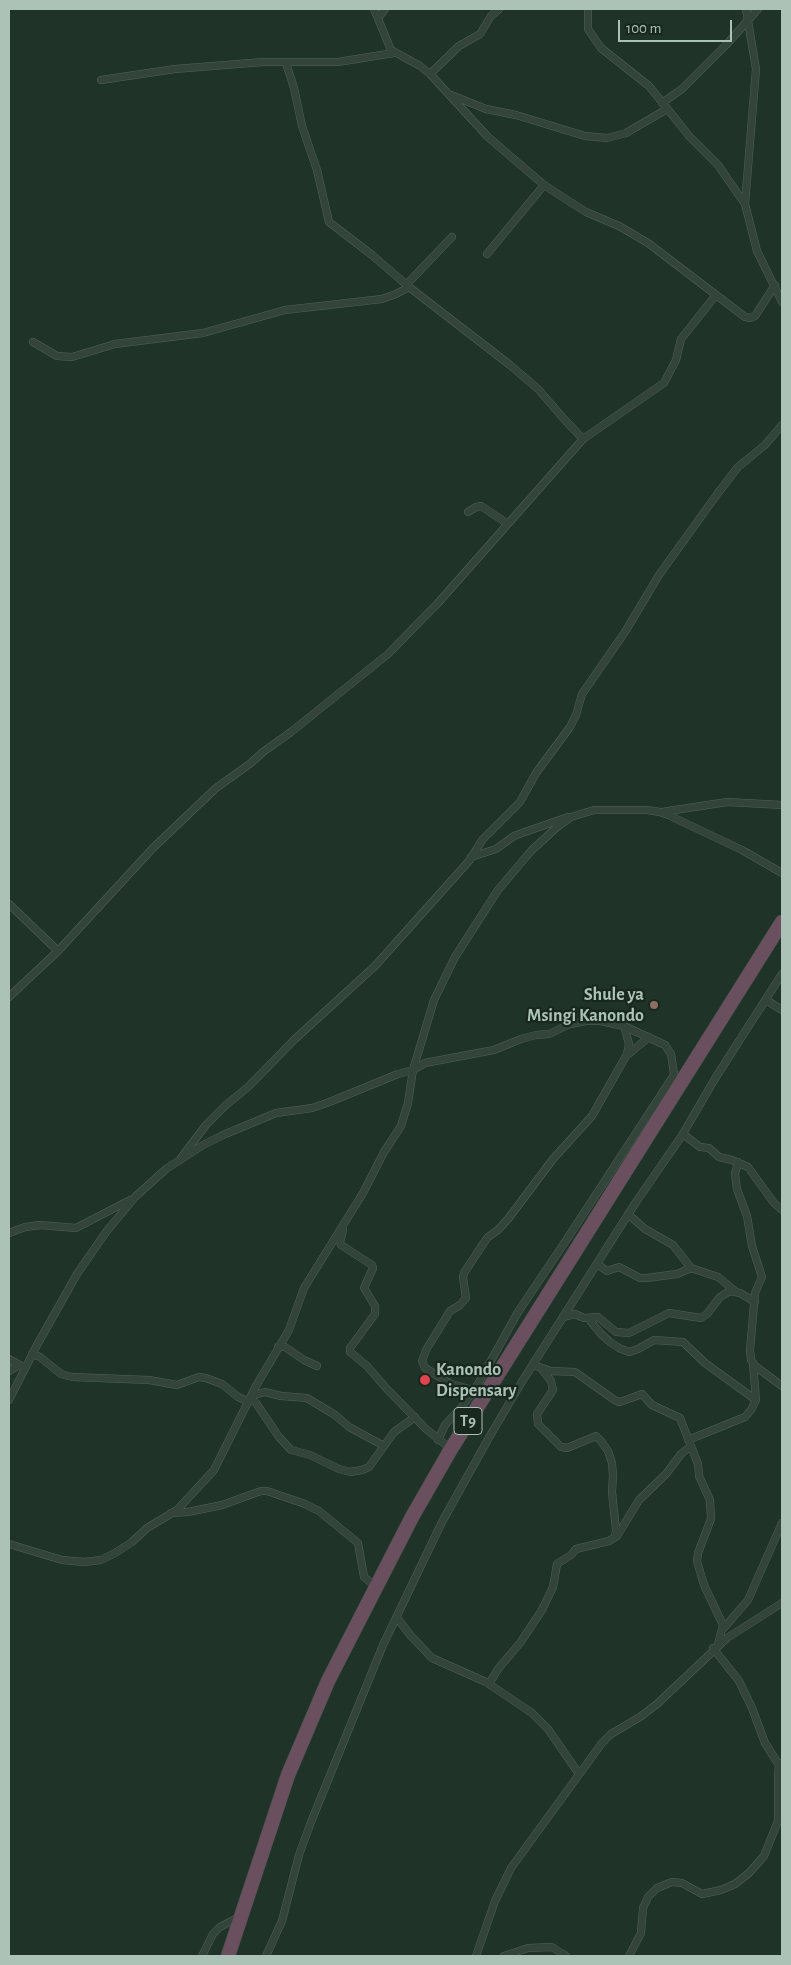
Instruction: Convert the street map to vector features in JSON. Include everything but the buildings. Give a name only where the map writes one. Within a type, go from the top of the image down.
[{"type":"highway","name":"T9","points":[[228,1956],[288,1775],[328,1681],[376,1586],[450,1449],[782,922]]},
{"type":"street","points":[[374,9],[379,17],[389,47],[394,53],[420,66],[430,74],[488,137],[544,185],[586,212],[619,226],[648,243],[745,317],[751,318],[755,316],[775,285]]},
{"type":"street","points":[[379,17],[385,9]]},
{"type":"street","points":[[430,74],[459,46],[480,34],[491,16],[499,9]]},
{"type":"street","points":[[588,9],[588,30],[601,48],[649,86],[690,137],[718,165],[745,204]]},
{"type":"street","points":[[746,9],[756,69],[745,204],[757,251],[782,302]]},
{"type":"street","points":[[662,102],[682,89],[726,45],[758,9]]},
{"type":"street","points":[[101,80],[175,69],[263,62],[338,62],[394,53]]},
{"type":"street","points":[[286,63],[294,88],[302,126],[317,170],[329,222],[372,255],[407,286],[492,350],[524,377],[584,439]]},
{"type":"street","points":[[449,94],[486,109],[516,115],[585,136],[607,138],[626,133],[667,109]]},
{"type":"street","points":[[487,254],[544,185]]},
{"type":"street","points":[[33,342],[57,356],[72,358],[115,344],[203,333],[285,310],[382,299],[396,294],[407,286],[452,237]]},
{"type":"street","points":[[9,997],[58,951],[154,848],[216,788],[291,732],[388,654],[438,603],[584,439],[664,383],[676,360],[681,338],[716,295]]},
{"type":"street","points":[[182,1158],[206,1125],[226,1105],[248,1087],[295,1039],[375,966],[471,858],[484,839],[520,802],[536,773],[570,727],[586,687],[626,632],[659,575],[738,467],[765,445],[782,425]]},
{"type":"street","points":[[468,512],[476,506],[481,506],[508,524]]},
{"type":"street","points":[[660,812],[726,802],[782,805]]},
{"type":"street","points":[[471,858],[496,849],[514,836],[530,829],[594,810],[647,810],[668,814],[742,850],[782,873]]},
{"type":"street","points":[[9,1544],[62,1560],[96,1561],[116,1553],[147,1528],[172,1513],[203,1484],[214,1470],[250,1398],[291,1326],[304,1288],[344,1225],[384,1152],[401,1126],[408,1103],[413,1070],[434,1000],[450,966],[475,923],[498,890],[532,851],[556,828],[571,817]]},
{"type":"street","points":[[9,904],[58,951]]},
{"type":"street","points":[[266,1956],[282,1921],[299,1855],[311,1822],[383,1645],[446,1514],[491,1434],[537,1366],[563,1317],[628,1214],[683,1134],[716,1077],[782,974]]},
{"type":"street","points":[[766,1000],[782,1010]]},
{"type":"street","points":[[9,1400],[22,1367],[32,1354],[77,1274],[135,1197],[166,1169],[216,1138],[276,1113],[320,1106],[434,1061],[488,1051],[529,1036],[549,1034],[577,1022],[600,1021],[624,1026],[665,1045],[671,1054],[676,1090]]},
{"type":"street","points":[[624,1026],[629,1044],[626,1056]]},
{"type":"street","points":[[473,1390],[460,1388],[437,1376],[425,1368],[422,1358],[450,1312],[466,1298],[464,1273],[488,1237],[508,1219],[553,1159],[601,1104],[615,1073],[626,1056],[649,1037]]},
{"type":"street","points":[[438,1440],[445,1426],[461,1408],[473,1390],[518,1312],[674,1075]]},
{"type":"street","points":[[683,1134],[700,1146],[709,1148],[719,1157],[738,1162],[752,1171],[774,1203],[782,1210]]},
{"type":"street","points":[[489,1684],[542,1610],[550,1595],[557,1564],[560,1560],[571,1555],[576,1549],[581,1547],[615,1538],[639,1500],[663,1477],[690,1443],[745,1417],[755,1405],[753,1364],[750,1350],[756,1288],[762,1277],[752,1246],[748,1216],[737,1189],[735,1174],[738,1162]]},
{"type":"street","points":[[9,1233],[25,1227],[40,1225],[76,1228],[135,1197]]},
{"type":"street","points":[[628,1214],[645,1229],[673,1245],[691,1268],[718,1277],[735,1291],[755,1302]]},
{"type":"street","points":[[344,1225],[341,1245],[372,1264],[374,1268],[364,1288],[375,1306],[374,1314],[370,1323],[350,1348],[350,1352],[373,1371],[386,1388],[438,1440],[450,1449]]},
{"type":"street","points":[[597,1264],[607,1271],[619,1267],[640,1278],[677,1274],[691,1268]]},
{"type":"street","points":[[563,1317],[575,1314],[581,1318],[598,1317],[616,1332],[629,1333],[669,1312],[686,1317],[701,1318],[707,1314],[724,1293],[735,1291]]},
{"type":"street","points":[[588,1318],[606,1338],[619,1348],[629,1352],[654,1340],[683,1342],[705,1363],[756,1400]]},
{"type":"street","points":[[278,1347],[285,1347],[317,1366]]},
{"type":"street","points":[[32,1354],[40,1357],[61,1374],[72,1377],[149,1380],[176,1385],[199,1378],[206,1378],[222,1384],[238,1396],[250,1398],[256,1403],[279,1437],[291,1450],[310,1455],[338,1469],[350,1472],[366,1469],[377,1458],[394,1432],[415,1416]]},
{"type":"street","points":[[9,1360],[22,1367]]},
{"type":"street","points":[[753,1364],[782,1386]]},
{"type":"street","points":[[537,1366],[551,1371],[575,1372],[616,1401],[620,1402],[642,1394],[652,1405],[679,1417],[698,1464],[698,1476],[710,1500],[711,1519],[698,1553],[697,1561],[701,1578],[723,1624],[723,1630]]},
{"type":"street","points":[[537,1366],[553,1386],[550,1396],[536,1416],[538,1424],[561,1447],[567,1448],[596,1436],[608,1452],[612,1463],[615,1538]]},
{"type":"street","points":[[9,1371],[22,1367]]},
{"type":"street","points":[[250,1398],[265,1392],[281,1396],[307,1398],[335,1415],[349,1427],[384,1446]]},
{"type":"street","points":[[172,1513],[188,1512],[222,1505],[261,1491],[305,1504],[319,1511],[358,1543],[364,1577],[376,1586]]},
{"type":"street","points":[[716,1647],[723,1630],[748,1600],[782,1523]]},
{"type":"street","points":[[476,1956],[495,1900],[511,1868],[607,1738],[657,1704],[716,1647],[747,1624],[782,1603]]},
{"type":"street","points":[[397,1618],[432,1658],[489,1684],[516,1701],[540,1720],[579,1774]]},
{"type":"street","points":[[629,1956],[641,1933],[643,1908],[648,1897],[657,1888],[672,1882],[682,1883],[702,1894],[721,1890],[735,1884],[764,1856],[778,1821],[781,1764],[765,1743],[752,1708],[739,1681],[716,1647]]},
{"type":"street","points":[[202,1956],[213,1934],[240,1917]]},
{"type":"street","points":[[504,1956],[528,1948],[552,1947],[566,1956]]},
{"type":"place","name":"Shule ya Msingi Kanondo","points":[[654,1005]]},
{"type":"place","name":"Kanondo Dispensary","points":[[425,1380]]}]
